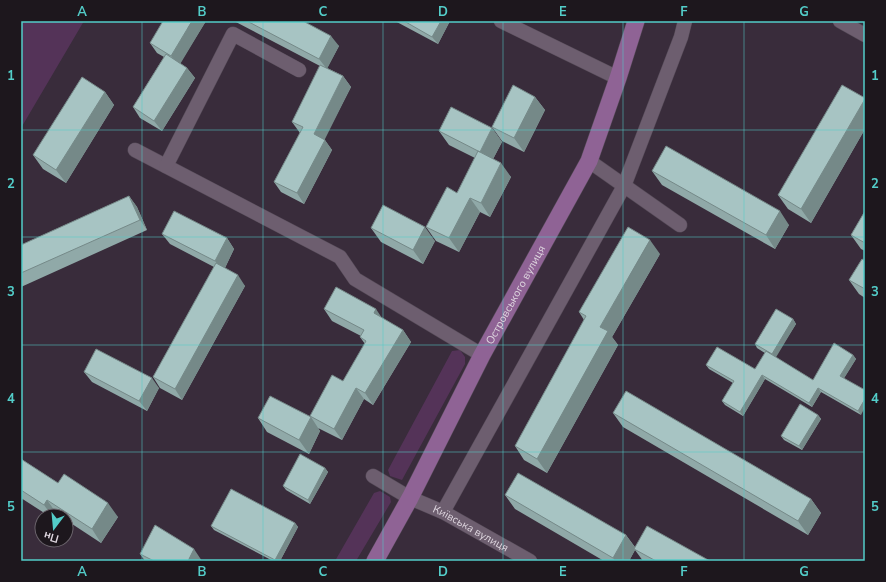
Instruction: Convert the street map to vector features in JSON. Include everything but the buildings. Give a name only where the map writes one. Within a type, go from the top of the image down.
[{"type":"main road","name":"Островського вулиця","points":[[375,561],[410,498],[482,355],[588,161],[618,78],[636,21]]},
{"type":"street","points":[[501,21],[618,78]]},
{"type":"street","points":[[443,512],[624,186],[681,37],[685,21]]},
{"type":"street","points":[[840,21],[865,35]]},
{"type":"street","points":[[166,166],[233,34],[299,70]]},
{"type":"street","points":[[135,150],[340,257],[355,279],[482,355]]},
{"type":"street","points":[[588,161],[680,225]]},
{"type":"street","name":"Київська вулиця","points":[[373,476],[410,498],[443,512],[530,561]]},
{"type":"shaded area","points":[[21,21],[84,21],[21,128]]},
{"type":"shaded area","points":[[460,350],[465,357],[465,364],[402,480],[390,476],[388,470],[452,351]]},
{"type":"shaded area","points":[[380,491],[390,497],[391,502],[356,561],[335,561],[374,493]]}]
